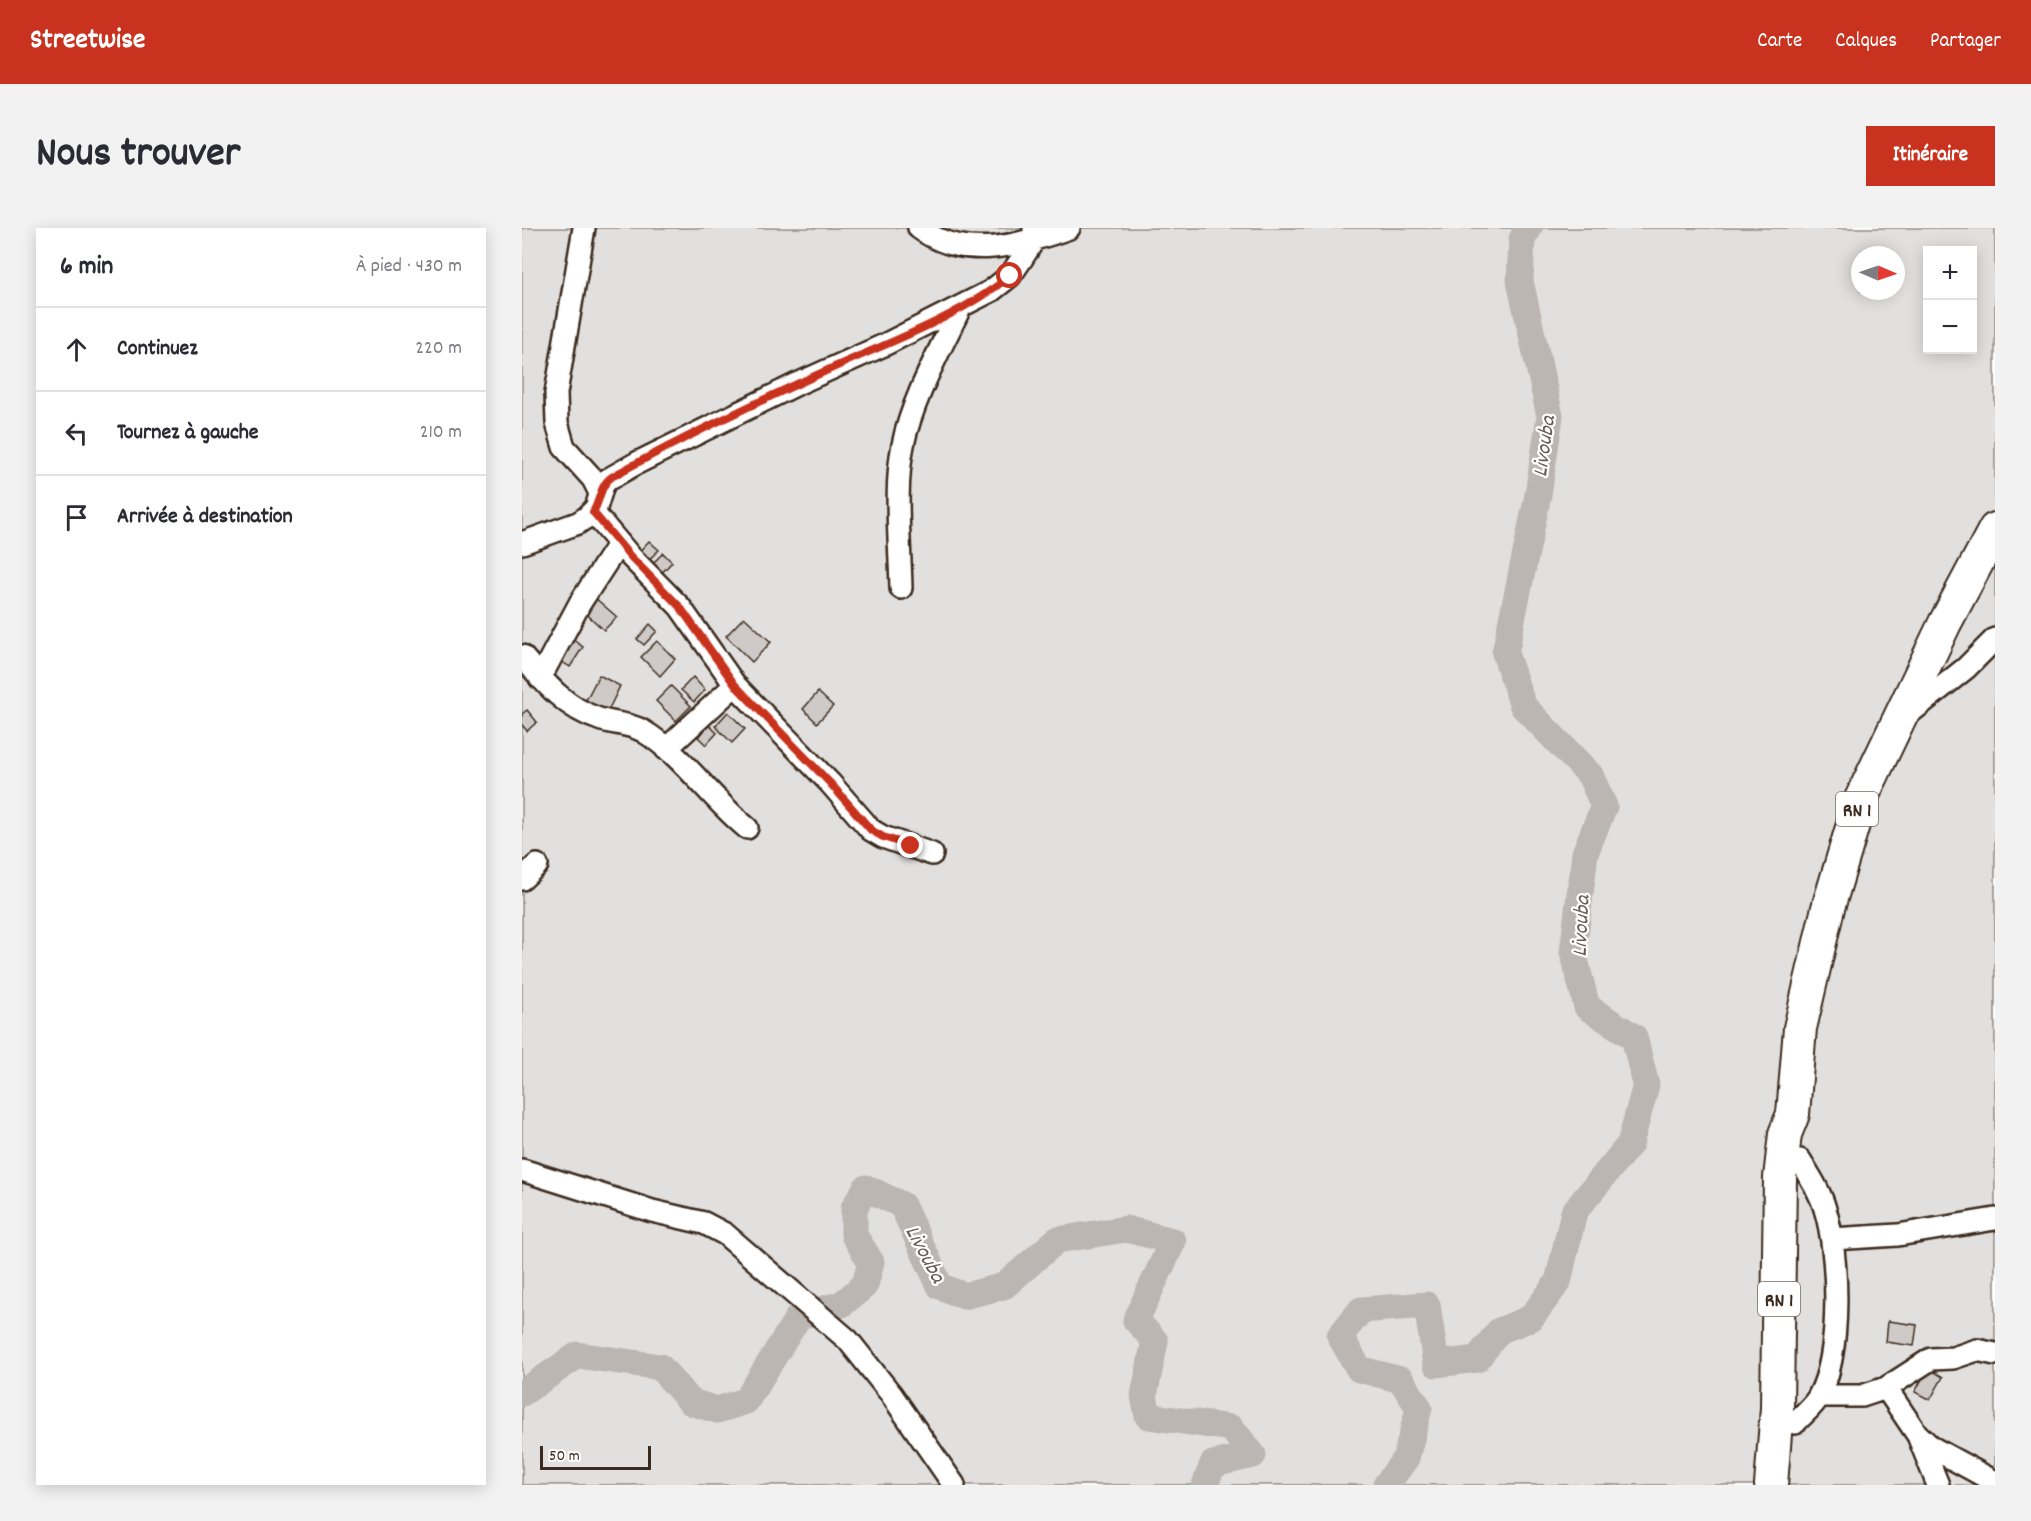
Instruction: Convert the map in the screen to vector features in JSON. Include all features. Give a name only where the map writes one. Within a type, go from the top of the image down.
[{"type":"highway","name":"RN 1","points":[[1771,1485],[1777,1398],[1780,1178],[1785,1134],[1793,1114],[1800,1028],[1828,908],[1860,801],[1894,725],[1995,529]]},
{"type":"highway","name":"RN 1","points":[[1791,1485],[1795,1423],[1794,1321],[1801,1139],[1793,1114]]},
{"type":"street","points":[[584,228],[556,393],[557,423],[564,447],[593,479],[596,502],[620,543],[680,607],[735,685],[830,783],[871,830],[883,837],[932,854]]},
{"type":"street","points":[[919,228],[947,242],[970,248],[993,248],[1034,233],[1069,228]]},
{"type":"street","points":[[522,543],[578,523],[596,502],[607,480],[637,463],[797,384],[884,345],[991,291],[1010,276],[1034,233]]},
{"type":"street","points":[[901,588],[898,480],[903,445],[913,410],[960,308]]},
{"type":"street","points":[[540,678],[580,603],[620,543]]},
{"type":"street","points":[[1894,725],[1966,668],[1995,639]]},
{"type":"street","points":[[522,656],[540,678],[570,706],[602,720],[632,726],[644,732],[676,756],[747,828]]},
{"type":"street","points":[[666,749],[735,685]]},
{"type":"street","points":[[1795,1423],[1819,1396],[1829,1366],[1836,1315],[1836,1272],[1825,1208],[1800,1160]]},
{"type":"street","points":[[522,1170],[652,1211],[704,1222],[725,1234],[848,1340],[891,1394],[954,1485]]},
{"type":"street","points":[[1832,1239],[1898,1235],[1995,1218]]},
{"type":"street","points":[[1819,1396],[1839,1398],[1862,1396],[1886,1388],[1931,1359],[1953,1358],[1977,1350],[1995,1354]]},
{"type":"street","points":[[1886,1388],[1917,1434],[1938,1485]]},
{"type":"street","points":[[1917,1434],[1931,1447],[1995,1482]]},
{"type":"shaded area","points":[[522,228],[1995,228],[1995,1485],[522,1485]]},
{"type":"building","points":[[649,541],[659,550],[644,564],[635,556]]},
{"type":"building","points":[[663,553],[672,562],[658,577],[648,568]]},
{"type":"building","points":[[594,597],[617,617],[604,630],[582,610]]},
{"type":"building","points":[[744,617],[771,642],[752,662],[726,636]]},
{"type":"building","points":[[650,624],[657,631],[644,645],[637,639]]},
{"type":"building","points":[[569,637],[583,647],[570,667],[555,657]]},
{"type":"building","points":[[657,641],[675,659],[660,676],[641,657]]},
{"type":"building","points":[[599,675],[620,686],[606,715],[584,704]]},
{"type":"building","points":[[693,677],[705,690],[694,702],[681,690]]},
{"type":"building","points":[[671,686],[691,706],[676,721],[656,701]]},
{"type":"building","points":[[818,692],[833,706],[817,723],[803,709]]},
{"type":"building","points":[[527,710],[537,722],[527,731],[522,725],[522,714]]},
{"type":"building","points":[[728,712],[745,729],[732,743],[715,726]]},
{"type":"building","points":[[709,725],[717,733],[706,745],[698,737]]},
{"type":"building","points":[[1888,1321],[1917,1325],[1914,1346],[1886,1342]]},
{"type":"building","points":[[1928,1368],[1943,1377],[1930,1400],[1915,1392]]},
{"type":"waterway","name":"Livouba","points":[[1386,1485],[1406,1458],[1419,1408],[1401,1380],[1359,1369],[1340,1336],[1361,1310],[1427,1305],[1436,1364],[1477,1359],[1499,1331],[1531,1318],[1558,1282],[1574,1212],[1630,1144],[1646,1085],[1634,1037],[1587,1007],[1573,952],[1585,853],[1604,806],[1590,775],[1523,706],[1505,653],[1538,495],[1550,416],[1520,281],[1522,239],[1529,228]]},
{"type":"waterway","name":"Livouba","points":[[522,1393],[578,1355],[660,1367],[691,1402],[717,1410],[746,1401],[799,1316],[842,1304],[865,1285],[871,1262],[854,1235],[854,1208],[866,1188],[902,1205],[940,1286],[964,1296],[1004,1286],[1057,1240],[1126,1229],[1173,1241],[1136,1320],[1155,1341],[1144,1396],[1148,1416],[1231,1428],[1253,1455],[1213,1464],[1205,1485]]},
{"type":"route","points":[[911,846],[883,837],[871,830],[830,783],[735,685],[680,607],[630,556],[593,512],[599,502],[603,485],[613,476],[797,384],[960,308],[991,291],[1010,276]]}]
